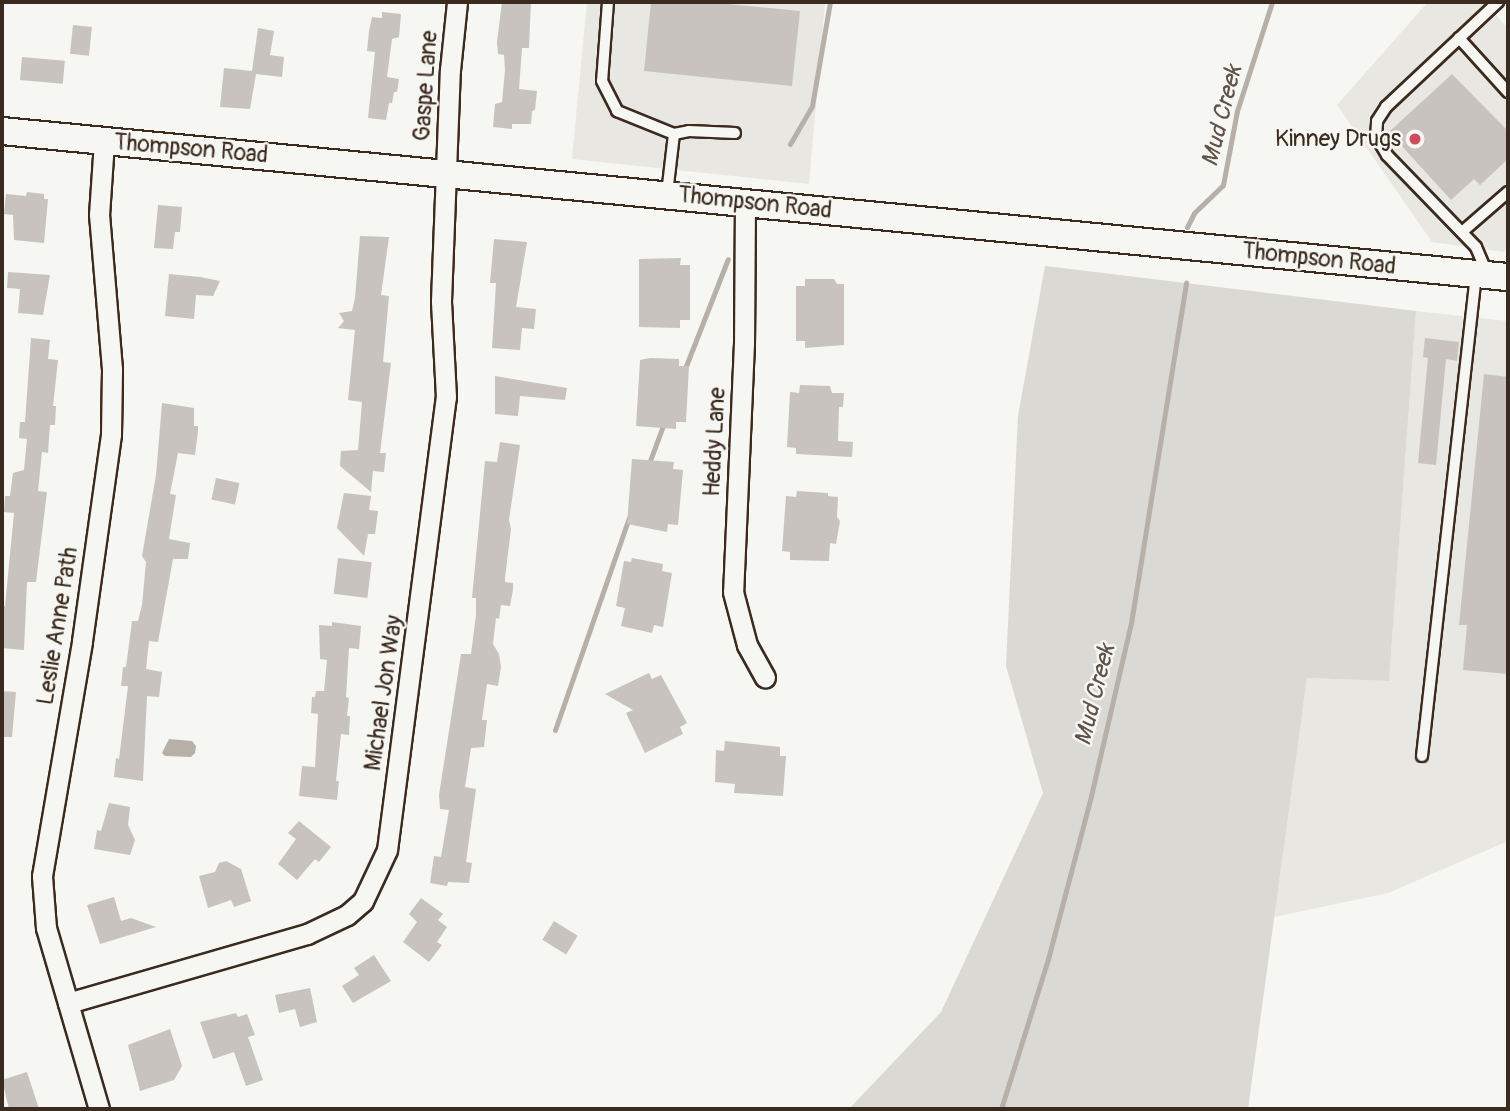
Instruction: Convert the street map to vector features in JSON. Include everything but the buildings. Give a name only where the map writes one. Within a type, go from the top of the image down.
[{"type":"street","name":"Gaspe Lane","points":[[446,173],[457,2]]},
{"type":"street","name":"Thompson Road","points":[[2,131],[1491,275]]},
{"type":"street","name":"Leslie Anne Path","points":[[99,1109],[46,928],[42,876],[82,640],[111,434],[112,369],[99,215],[104,141]]},
{"type":"street","name":"Michael Jon Way","points":[[68,1003],[307,934],[347,915],[363,901],[373,883],[387,850],[446,397],[441,301],[446,173]]},
{"type":"street","name":"Heddy Lane","points":[[745,202],[744,343],[733,592],[747,645],[765,677]]},
{"type":"lane","points":[[608,2],[602,81],[617,111],[674,134],[689,131],[735,133]]},
{"type":"lane","points":[[1422,756],[1491,275],[1476,247],[1387,155],[1376,138],[1377,121],[1386,107],[1498,2]]},
{"type":"lane","points":[[1459,38],[1508,92]]},
{"type":"lane","points":[[667,195],[674,134]]},
{"type":"lane","points":[[1462,232],[1508,192]]},
{"type":"shaded area","points":[[587,2],[825,2],[809,184],[572,159]]},
{"type":"shaded area","points":[[1428,2],[1485,2],[1508,29],[1508,247],[1504,252],[1432,242],[1337,105]]},
{"type":"shaded area","points":[[1045,266],[1416,311],[1389,681],[1307,678],[1248,1109],[849,1109],[941,1012],[1043,793],[1006,666],[1018,416]]},
{"type":"shaded area","points":[[1416,311],[1508,321],[1508,841],[1388,893],[1274,917],[1307,678],[1389,681]]},
{"type":"shaded area","points":[[169,739],[192,741],[196,746],[195,753],[191,757],[165,756],[162,753]]},
{"type":"waterway","points":[[790,144],[812,106],[830,2]]},
{"type":"waterway","name":"Mud Creek","points":[[1187,227],[1194,213],[1223,185],[1237,111],[1272,2]]},
{"type":"waterway","points":[[684,371],[728,259]]},
{"type":"waterway","name":"Mud Creek","points":[[1001,1109],[1048,959],[1091,796],[1131,623],[1186,282]]},
{"type":"waterway","points":[[648,466],[664,423]]},
{"type":"waterway","points":[[555,730],[629,518]]},
{"type":"place","name":"Kinney Drugs","points":[[1415,139]]}]
